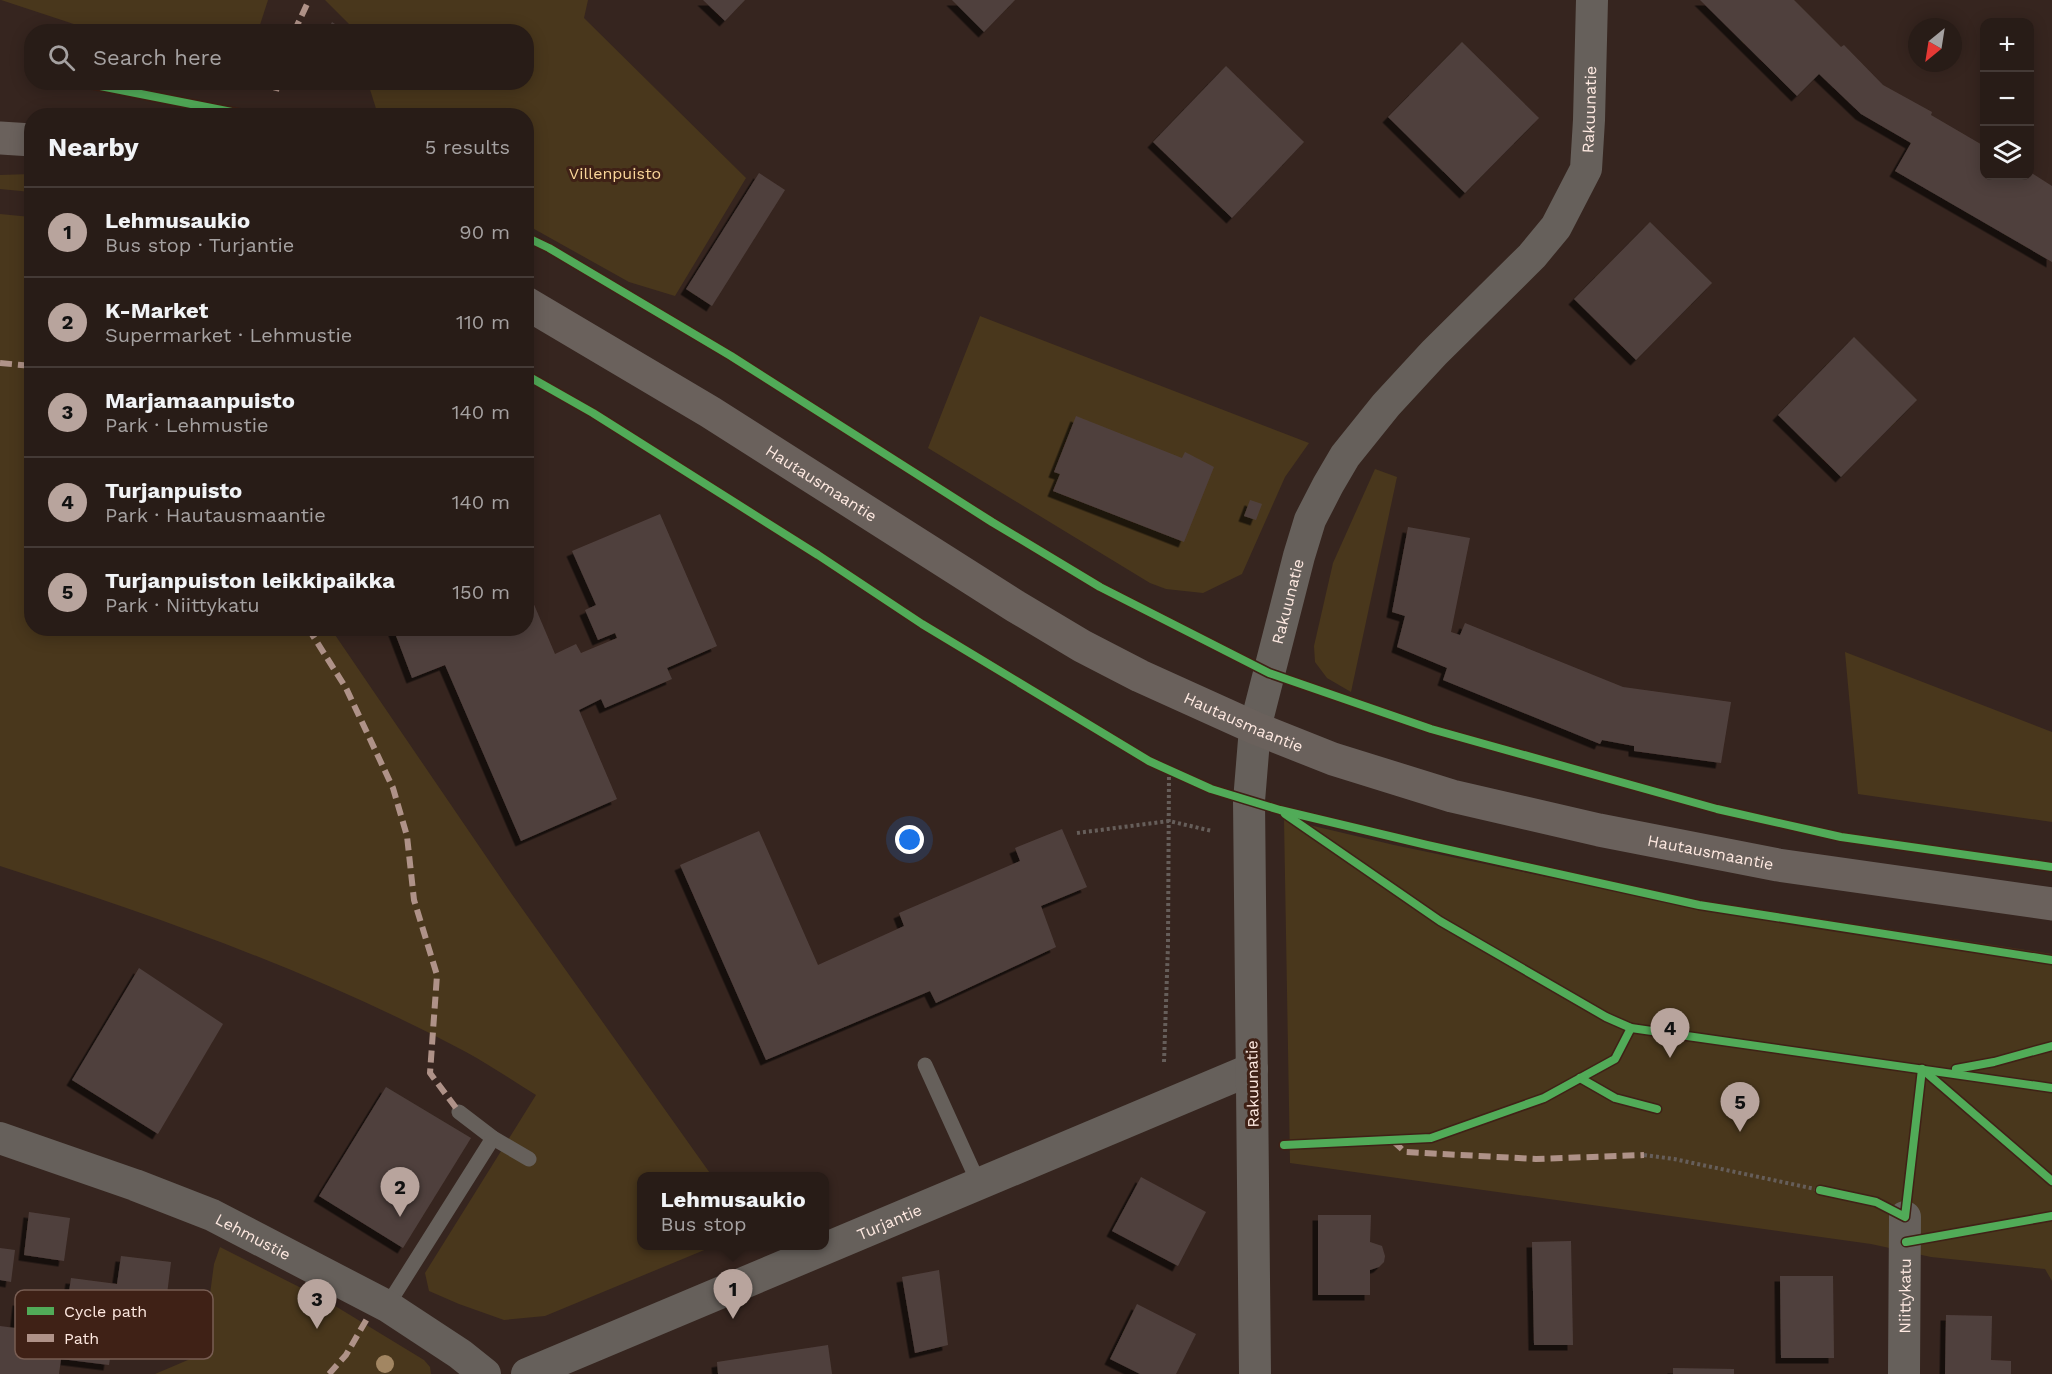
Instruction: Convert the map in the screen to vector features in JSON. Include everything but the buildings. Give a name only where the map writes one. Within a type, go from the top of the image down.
[{"type":"street","name":"Rakuunatie","points":[[1256,1374],[1249,801],[1255,728],[1310,520],[1345,456],[1386,405],[1434,353],[1532,256],[1556,227],[1586,169],[1592,0]]},
{"type":"street","points":[[0,138],[24,140]]},
{"type":"street","name":"Hautausmaantie","points":[[534,308],[710,412],[1015,606],[1082,646],[1140,676],[1255,728],[1333,759],[1452,796],[1599,830],[1778,865],[2052,904]]},
{"type":"street","name":"Turjantie","points":[[829,1247],[1252,1069]]},
{"type":"street","name":"Lehmustie","points":[[0,1138],[135,1185],[212,1215],[387,1306],[460,1354],[485,1374]]},
{"type":"street","name":"Niittykatu","points":[[1904,1374],[1905,1217]]},
{"type":"street","name":"Turjantie","points":[[527,1374],[822,1250]]},
{"type":"lane","points":[[925,1065],[979,1184]]},
{"type":"lane","points":[[459,1112],[493,1138],[529,1159]]},
{"type":"lane","points":[[387,1306],[493,1138]]},
{"type":"path","points":[[1159,765],[1180,775]]},
{"type":"path","points":[[1164,1062],[1168,945],[1169,770]]},
{"type":"path","points":[[1077,833],[1169,820],[1212,831]]},
{"type":"path","points":[[1644,1155],[1674,1159],[1830,1192]]},
{"type":"green space","points":[[1,0],[268,0],[260,24],[74,24]]},
{"type":"green space","name":"Villenpuisto","points":[[325,0],[588,0],[584,18],[746,178],[675,296],[629,282],[534,229],[534,108],[376,108],[370,90],[534,90],[534,24],[349,24]]},
{"type":"green space","points":[[24,174],[24,191],[0,189],[0,175]]},
{"type":"green space","points":[[0,214],[24,216],[24,636],[336,636],[511,893],[709,1172],[637,1172],[637,1250],[704,1250],[545,1316],[504,1320],[429,1291],[425,1273],[536,1095],[466,1052],[410,1023],[295,972],[178,926],[0,866]]},
{"type":"green space","points":[[980,316],[1309,443],[1285,477],[1242,574],[1203,593],[1166,589],[1150,583],[928,448]]},
{"type":"green space","points":[[1375,469],[1397,477],[1351,692],[1327,678],[1315,662],[1314,646],[1333,563]]},
{"type":"green space","points":[[1845,652],[2052,732],[2052,822],[1858,794]]},
{"type":"green space","points":[[1284,819],[1547,877],[2052,954],[2052,1281],[2045,1269],[1931,1257],[1871,1244],[1290,1163]]},
{"type":"green space","points":[[220,1247],[327,1301],[424,1360],[430,1367],[431,1374],[155,1374],[190,1359],[213,1359],[213,1290],[211,1290],[214,1264]]},
{"type":"marked path","points":[[298,24],[309,0]]},
{"type":"marked path","points":[[0,363],[24,365]]},
{"type":"marked path","points":[[313,636],[346,688],[393,788],[407,836],[414,900],[437,975],[430,1073],[459,1112]]},
{"type":"marked path","points":[[1393,1141],[1405,1152],[1536,1159],[1644,1155]]},
{"type":"marked path","points":[[329,1374],[346,1355],[368,1317]]},
{"type":"cycle path","points":[[120,90],[212,108]]},
{"type":"cycle path","points":[[534,241],[731,356],[992,522],[1100,587],[1269,673],[1431,729],[1717,809],[1841,837],[2052,867]]},
{"type":"cycle path","points":[[534,380],[593,413],[818,555],[922,624],[1149,761],[1211,789],[1280,810],[1427,845],[1699,905],[2052,960]]},
{"type":"cycle path","points":[[1285,814],[1440,921],[1606,1017],[1631,1028],[2052,1088]]},
{"type":"cycle path","points":[[1284,1145],[1431,1138],[1544,1098],[1615,1059],[1631,1028]]},
{"type":"cycle path","points":[[1956,1069],[1994,1062],[2052,1046]]},
{"type":"cycle path","points":[[1922,1069],[2052,1181]]},
{"type":"cycle path","points":[[1820,1190],[1876,1202],[1905,1217],[1922,1069]]},
{"type":"cycle path","points":[[1580,1078],[1615,1098],[1657,1109]]},
{"type":"cycle path","points":[[1906,1242],[2052,1216]]},
{"type":"place","name":"Turjanpuisto","points":[[1670,1058]]},
{"type":"place","name":"Turjanpuiston leikkipaikka","points":[[1740,1132]]},
{"type":"place","name":"K-Market","points":[[400,1217]]},
{"type":"place","name":"Lehmusaukio","points":[[733,1319]]},
{"type":"place","name":"Marjamaanpuisto","points":[[317,1329]]}]
